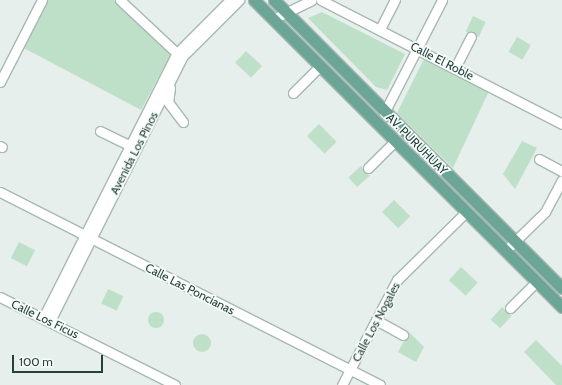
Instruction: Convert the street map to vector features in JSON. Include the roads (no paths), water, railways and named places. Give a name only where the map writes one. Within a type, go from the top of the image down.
[{"type":"main road","name":"AV. PURUHUAY","points":[[254,0],[562,307]]},
{"type":"main road","name":"AV. PURUHUAY","points":[[274,0],[384,113],[516,240],[562,288]]},
{"type":"street","points":[[0,82],[42,0]]},
{"type":"street","points":[[120,0],[180,55]]},
{"type":"street","name":"Avenida Los Pinos","points":[[88,237],[129,145],[180,55],[230,0]]},
{"type":"street","name":"Avenida Los Pinos","points":[[47,319],[88,237],[172,79],[180,55],[239,0]]},
{"type":"street","points":[[273,19],[312,0]]},
{"type":"street","name":"Calle El Roble","points":[[322,0],[418,48],[562,124]]},
{"type":"street","points":[[380,29],[395,0]]},
{"type":"street","points":[[384,113],[442,0]]},
{"type":"street","points":[[455,68],[471,37]]},
{"type":"street","points":[[293,93],[320,66]]},
{"type":"street","points":[[172,79],[168,102],[183,122]]},
{"type":"street","points":[[100,131],[129,145]]},
{"type":"street","points":[[368,168],[395,141]]},
{"type":"street","points":[[539,159],[562,171]]},
{"type":"street","points":[[505,251],[545,212],[562,180]]},
{"type":"street","name":"Calle Las Poncianas","points":[[0,192],[380,385]]},
{"type":"street","name":"Calle Los Nogales","points":[[342,385],[397,280],[466,212]]},
{"type":"street","points":[[510,308],[536,282]]},
{"type":"street","name":"Calle Los Ficus","points":[[0,297],[47,319],[175,385]]},
{"type":"street","points":[[376,320],[403,335]]}]
